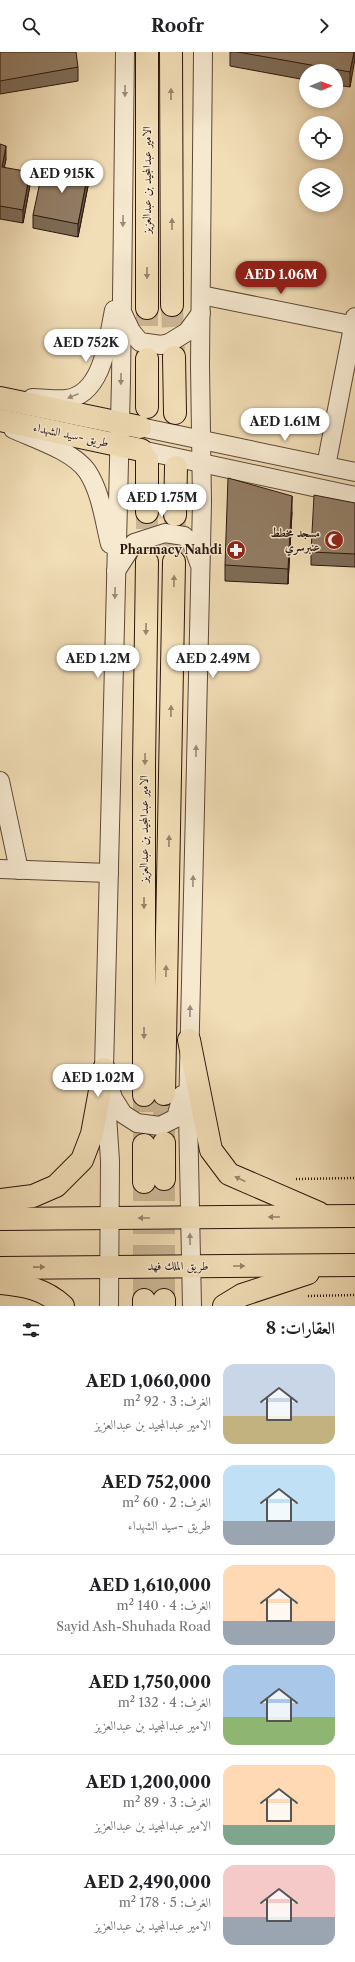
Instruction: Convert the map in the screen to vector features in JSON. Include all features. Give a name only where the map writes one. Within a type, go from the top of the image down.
[{"type":"main road","name":"الامير عبدالمجيد بن عبدالعزيز","points":[[147,52],[147,308]]},
{"type":"main road","name":"الامير عبدالمجيد بن عبدالعزيز","points":[[171,52],[172,305]]},
{"type":"main road","points":[[174,357],[174,413]]},
{"type":"main road","points":[[136,419],[147,359]]},
{"type":"main road","name":"طريق -سيد الشهداء","points":[[0,398],[136,419]]},
{"type":"main road","name":"طريق -سيد الشهداء","points":[[0,421],[119,445],[144,455]]},
{"type":"main road","points":[[144,455],[147,512]]},
{"type":"main road","points":[[175,515],[176,467]]},
{"type":"main road","name":"الامير عبدالمجيد بن عبدالعزيز","points":[[147,562],[144,766],[154,1094],[174,562]]},
{"type":"main road","points":[[189,1046],[211,1150],[229,1174],[327,1217]]},
{"type":"main road","points":[[0,1200],[33,1196],[56,1186],[82,1160],[92,1134],[104,1068]]},
{"type":"main road","points":[[154,1144],[154,1180]]},
{"type":"main road","points":[[0,1219],[355,1216]]},
{"type":"main road","name":"طريق الملك فهد","points":[[0,1268],[108,1266],[326,1267],[355,1265]]},
{"type":"main road","points":[[224,1306],[242,1295],[326,1267]]},
{"type":"main road","points":[[0,1283],[27,1286],[54,1297],[63,1306]]},
{"type":"street","points":[[109,1306],[108,1266],[110,1161],[104,1068],[119,445],[136,419],[122,311],[125,52]]},
{"type":"street","points":[[192,1306],[188,1113],[189,1046],[201,569],[206,441],[201,313],[203,52]]},
{"type":"street","points":[[0,398],[67,399],[79,394],[97,378],[104,355],[122,274]]},
{"type":"street","points":[[201,294],[354,323],[326,466]]},
{"type":"street","points":[[122,311],[131,332],[140,342],[161,345],[187,332],[201,313]]},
{"type":"street","points":[[136,419],[206,441],[355,472]]},
{"type":"street","points":[[0,421],[67,454],[86,470],[97,490],[116,572]]},
{"type":"street","points":[[144,455],[205,464],[355,496]]},
{"type":"street","points":[[116,572],[134,543],[165,533],[184,536],[192,543],[201,569]]},
{"type":"street","points":[[0,781],[19,870]]},
{"type":"street","points":[[0,869],[109,873]]},
{"type":"street","points":[[104,1068],[113,1098],[123,1114],[137,1123],[160,1126],[176,1118],[184,1089],[189,1046]]},
{"type":"building","points":[[0,52],[76,52],[78,67],[0,81]]},
{"type":"building","points":[[238,52],[354,52],[350,72],[343,71],[343,64],[305,64]]},
{"type":"building","points":[[0,144],[6,146],[2,167],[30,172],[23,210],[0,206]]},
{"type":"building","points":[[65,163],[89,168],[78,224],[33,215],[43,168],[63,173]]},
{"type":"building","points":[[228,478],[292,496],[288,569],[225,565]]},
{"type":"building","name":"مسجد مخطط عنبرسري","points":[[314,495],[355,503],[355,554],[311,552]]},
{"type":"tunnel","points":[[172,305],[174,357]]},
{"type":"tunnel","points":[[147,308],[147,359]]},
{"type":"tunnel","points":[[147,512],[147,562]]},
{"type":"tunnel","points":[[174,562],[175,515]]},
{"type":"tunnel","points":[[164,1094],[164,1143]]},
{"type":"tunnel","points":[[144,1095],[144,1145]]},
{"type":"tunnel","points":[[164,1179],[164,1300]]},
{"type":"tunnel","points":[[144,1182],[144,1300]]},
{"type":"place","name":"مسجد مخطط عنبرسري","points":[[334,540]]},
{"type":"place","name":"Pharmacy Nahdi","points":[[236,550]]}]
